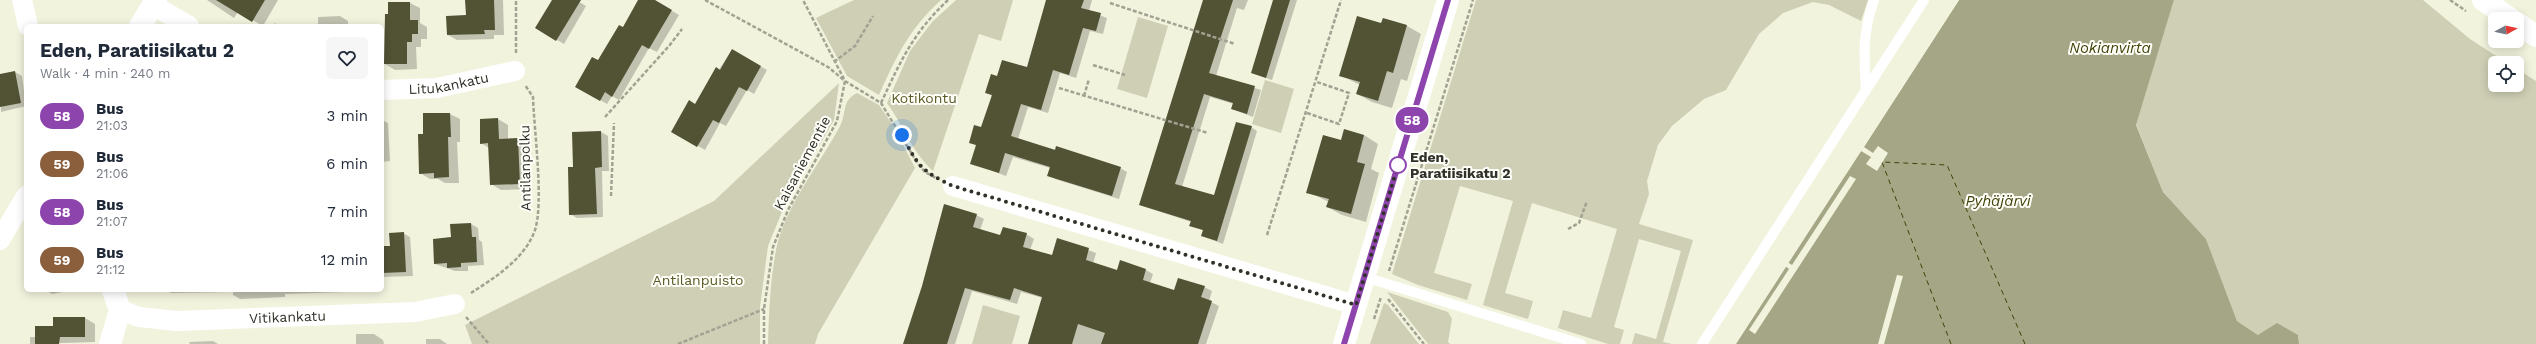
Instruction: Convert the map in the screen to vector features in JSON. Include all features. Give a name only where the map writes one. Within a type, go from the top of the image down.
[{"type":"main road","points":[[1344,344],[1448,0]]},
{"type":"main road","points":[[2483,0],[2501,12]]},
{"type":"main road","points":[[141,24],[155,2]]},
{"type":"main road","points":[[2524,28],[2536,36]]},
{"type":"main road","points":[[110,344],[120,310],[114,292]]},
{"type":"street","points":[[22,0],[28,24]]},
{"type":"street","points":[[155,2],[186,24]]},
{"type":"street","name":"Litukankatu","points":[[384,90],[437,88],[515,71]]},
{"type":"street","points":[[953,186],[1356,305]]},
{"type":"street","points":[[0,240],[24,199]]},
{"type":"street","name":"Vitikankatu","points":[[120,310],[138,316],[177,321],[415,312],[455,304]]},
{"type":"lane","points":[[1866,92],[1863,44],[1866,24],[1874,0]]},
{"type":"lane","points":[[1702,344],[1924,0]]},
{"type":"lane","points":[[1365,276],[1384,288],[1581,344]]},
{"type":"path","points":[[515,71],[516,0]]},
{"type":"path","points":[[705,0],[828,67],[845,81],[881,103],[918,164],[925,172],[953,186]]},
{"type":"path","points":[[803,0],[845,81]]},
{"type":"path","points":[[881,103],[907,47],[930,17],[948,0]]},
{"type":"path","points":[[1267,235],[1317,82],[1341,0]]},
{"type":"path","points":[[1374,322],[1473,0]]},
{"type":"path","points":[[1110,3],[1235,44]]},
{"type":"path","points":[[834,62],[855,46],[873,16]]},
{"type":"path","points":[[605,117],[669,46],[682,29]]},
{"type":"path","points":[[1093,65],[1126,75]]},
{"type":"path","name":"Antilanpolku","points":[[455,304],[496,278],[525,248],[535,230],[538,201],[533,97],[515,71]]},
{"type":"path","points":[[1084,96],[1089,79]]},
{"type":"path","name":"Kaisaniementie","points":[[764,344],[764,308],[773,247],[788,210],[837,121],[845,81]]},
{"type":"path","points":[[1307,113],[1339,124],[1345,106],[1349,93],[1317,82]]},
{"type":"path","points":[[1059,88],[1208,133]]},
{"type":"path","points":[[611,196],[614,123]]},
{"type":"path","points":[[1568,229],[1579,223],[1587,200]]},
{"type":"path","points":[[1384,288],[1424,344]]},
{"type":"path","points":[[455,304],[489,344]]},
{"type":"path","points":[[678,344],[764,308]]},
{"type":"green space","points":[[854,0],[941,0],[920,22],[904,44],[879,95],[847,76],[816,18]]},
{"type":"green space","name":"Kotikontu","points":[[956,0],[1013,0],[1001,41],[979,34],[933,171],[913,147],[887,103],[910,51],[932,22]]},
{"type":"green space","points":[[1476,0],[1868,0],[1861,21],[1829,5],[1813,2],[1783,13],[1759,34],[1726,90],[1704,99],[1672,126],[1658,145],[1647,181],[1649,194],[1639,224],[1693,240],[1663,342],[1672,344],[1632,344],[1635,333],[1656,339],[1681,251],[1639,239],[1614,327],[1624,330],[1620,344],[1608,344],[1558,328],[1563,310],[1591,318],[1617,229],[1532,203],[1505,293],[1533,301],[1528,319],[1483,305],[1513,201],[1460,186],[1434,273],[1472,284],[1467,300],[1418,285],[1392,274]]},
{"type":"green space","points":[[2174,0],[2423,0],[2470,39],[2496,56],[2488,56],[2488,92],[2524,92],[2524,73],[2536,81],[2536,344],[2299,344],[2298,335],[2258,335],[2237,321],[2206,239],[2163,192],[2136,124]]},
{"type":"green space","points":[[1138,17],[1168,26],[1147,98],[1117,89]]},
{"type":"green space","points":[[1265,80],[1294,89],[1281,133],[1252,124]]},
{"type":"green space","name":"Antilanpuisto","points":[[839,83],[834,120],[784,207],[768,246],[760,307],[760,344],[472,344],[465,325],[714,201]]},
{"type":"green space","points":[[857,93],[879,105],[894,127],[915,168],[818,334],[815,344],[768,344],[772,273],[780,234],[795,202],[840,126],[846,104],[852,96]]},
{"type":"green space","points":[[1387,292],[1448,312],[1452,319],[1448,342],[1450,344],[1428,344]]},
{"type":"green space","points":[[1384,303],[1388,305],[1419,344],[1370,344]]},
{"type":"green space","points":[[983,305],[1020,316],[1012,344],[972,344]]},
{"type":"water","name":"Pyhäjärvi","points":[[1959,0],[2174,0],[2136,125],[2163,192],[2206,239],[2237,321],[2258,335],[2277,323],[2298,335],[2299,344],[1736,344]]},
{"type":"pier","points":[[1956,0],[1959,0],[1864,147],[1873,153],[1878,146],[1888,153],[1877,171],[1866,164],[1871,157],[1861,151],[1846,174],[1845,172]]},
{"type":"pier","points":[[1850,176],[1856,179],[1755,334],[1749,330],[1789,269],[1784,265],[1786,261],[1792,265]]},
{"type":"pier","points":[[1897,275],[1903,276],[1884,344],[1878,344]]},
{"type":"building","points":[[216,0],[265,0],[252,22]]},
{"type":"building","points":[[465,0],[494,0],[495,30],[484,30],[485,34],[447,35],[446,16],[466,15]]},
{"type":"building","points":[[552,0],[581,0],[556,41],[535,28]]},
{"type":"building","points":[[638,0],[655,0],[672,10],[649,49],[642,45],[612,97],[605,92],[600,101],[575,87],[592,57],[598,60],[619,25],[623,27]]},
{"type":"building","points":[[1046,0],[1084,0],[1081,8],[1101,13],[1096,31],[1083,28],[1069,75],[1053,70],[1041,110],[1021,104],[1011,136],[1055,150],[1056,146],[1121,167],[1112,196],[1047,176],[1050,167],[1005,153],[999,173],[970,164],[976,145],[969,143],[974,125],[981,127],[992,95],[985,93],[991,74],[997,76],[1002,60],[1027,67]]},
{"type":"building","points":[[1203,0],[1233,0],[1209,73],[1255,86],[1247,114],[1231,109],[1233,103],[1204,94],[1175,184],[1214,195],[1236,122],[1252,126],[1217,241],[1201,236],[1203,230],[1189,226],[1191,221],[1139,205]]},
{"type":"building","points":[[1273,0],[1290,0],[1266,78],[1251,73]]},
{"type":"building","points":[[388,2],[410,2],[410,20],[418,20],[418,34],[412,34],[412,42],[407,42],[407,64],[384,64],[385,14],[388,14]]},
{"type":"building","points":[[1357,16],[1381,23],[1383,18],[1407,25],[1393,73],[1387,71],[1378,101],[1356,94],[1360,82],[1339,76]]},
{"type":"building","points":[[732,49],[761,66],[747,91],[739,87],[719,123],[713,120],[697,147],[671,132],[689,100],[695,104],[716,67],[720,70]]},
{"type":"building","points":[[15,71],[21,103],[0,107],[0,74]]},
{"type":"building","points":[[423,113],[450,113],[451,137],[448,137],[449,177],[434,178],[434,173],[419,174],[418,134],[423,134]]},
{"type":"building","points":[[498,118],[499,139],[518,138],[520,184],[490,185],[488,143],[480,144],[480,119]]},
{"type":"building","points":[[1344,129],[1364,135],[1357,162],[1365,164],[1351,214],[1326,207],[1329,199],[1306,193],[1323,135],[1341,140]]},
{"type":"building","points":[[601,131],[602,167],[595,168],[597,214],[569,215],[568,167],[573,167],[572,132]]},
{"type":"building","points":[[944,204],[977,214],[973,227],[1000,235],[1003,227],[1027,233],[1023,247],[1052,255],[1057,238],[1089,248],[1086,260],[1117,270],[1120,260],[1146,269],[1143,280],[1174,290],[1178,278],[1205,286],[1201,297],[1212,301],[1198,344],[1101,344],[1105,333],[1078,324],[1072,344],[1028,344],[1042,297],[1014,288],[1010,300],[965,288],[947,344],[903,344],[922,286]]},
{"type":"building","points":[[471,223],[472,237],[476,237],[477,262],[461,263],[461,267],[447,268],[447,263],[434,264],[433,239],[451,237],[450,224]]},
{"type":"building","points":[[404,232],[406,272],[384,273],[384,246],[390,246],[389,233]]},
{"type":"building","points":[[53,317],[85,317],[85,337],[60,337],[59,344],[35,344],[35,326],[53,326]]},
{"type":"ferry route","points":[[1951,344],[1882,162],[1947,165],[2025,344]]},
{"type":"bus line","name":"58","points":[[1344,344],[1448,0]]},
{"type":"place","name":"Eden, Paratiisikatu 2","points":[[1398,165]]},
{"type":"route","points":[[902,135],[918,164],[925,172],[953,186],[1356,305],[1399,162],[1398,165]]},
{"type":"water label","name":"Nokianvirta","points":[[2110,48]]}]
